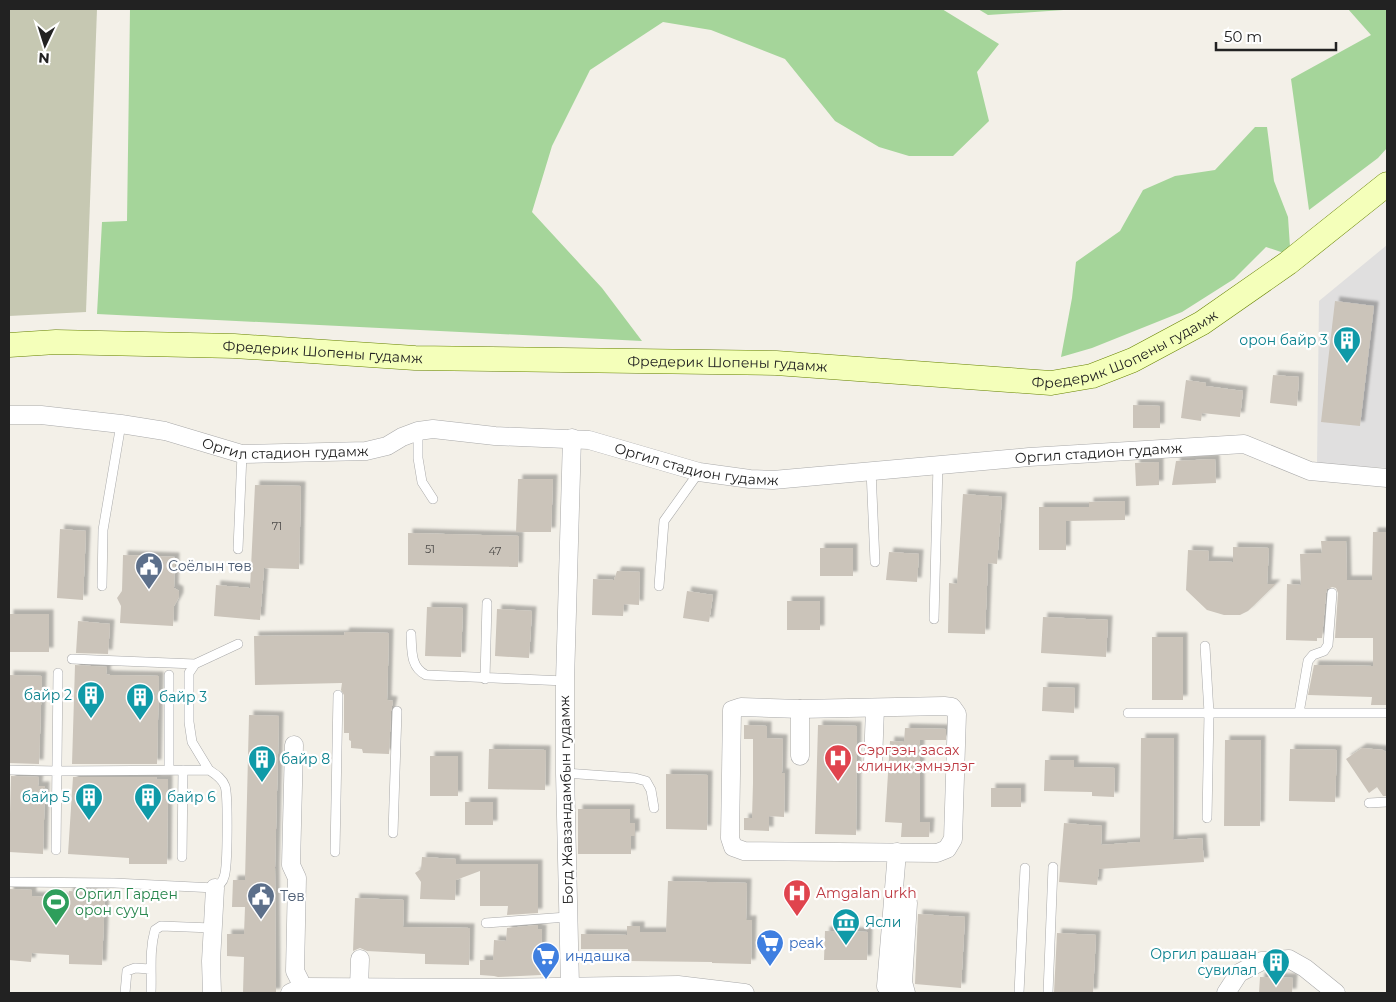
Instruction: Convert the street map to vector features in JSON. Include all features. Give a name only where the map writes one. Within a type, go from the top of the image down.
[{"type":"street","name":"Фредерик Шопены гудамж","points":[[9,345],[56,342],[224,346],[415,358],[776,363],[1052,383],[1092,376],[1133,360],[1202,323],[1288,263],[1387,184]]},
{"type":"street","name":"Оргил стадион гудамж","points":[[9,415],[41,415],[165,431],[242,454],[366,451],[387,446],[402,437],[418,431],[442,428],[495,436],[572,438],[589,440],[700,472],[750,479],[773,480],[1029,456],[1244,444],[1310,471],[1387,478]]},
{"type":"street","name":"Богд Жавзандамбын гудамж","points":[[570,986],[565,773],[565,681],[572,438]]},
{"type":"street","points":[[944,706],[952,708],[957,714],[953,839],[947,849],[937,853],[744,851],[734,847],[730,838],[732,710],[741,707],[800,709],[944,706]]},
{"type":"street","points":[[873,763],[875,708]]},
{"type":"street","points":[[800,709],[800,756]]},
{"type":"street","points":[[294,745],[291,865],[297,878],[296,990],[359,988],[498,990],[570,986],[745,993]]},
{"type":"street","points":[[897,852],[886,986],[898,993]]},
{"type":"street","points":[[212,993],[211,961],[215,888]]},
{"type":"street","points":[[906,993],[903,982],[908,903]]},
{"type":"street","points":[[359,988],[360,959]]},
{"type":"street","points":[[1226,993],[1239,973],[1262,961],[1289,959],[1305,968],[1336,993]]},
{"type":"lane","points":[[102,586],[103,530],[121,424]]},
{"type":"lane","points":[[418,431],[418,458],[422,482],[433,498]]},
{"type":"lane","points":[[238,549],[242,454]]},
{"type":"lane","points":[[934,619],[938,464]]},
{"type":"lane","points":[[871,470],[875,562]]},
{"type":"lane","points":[[659,586],[664,521],[700,472]]},
{"type":"lane","points":[[1299,713],[1308,661],[1313,655],[1324,651],[1328,645],[1332,593]]},
{"type":"lane","points":[[485,678],[487,603]]},
{"type":"lane","points":[[411,634],[414,664],[419,672],[426,675],[565,681]]},
{"type":"lane","points":[[9,882],[114,883],[215,888],[220,884],[226,868],[226,787],[218,776],[209,770],[192,742],[189,673],[196,664],[238,644]]},
{"type":"lane","points":[[1205,646],[1209,713],[1207,818]]},
{"type":"lane","points":[[72,660],[196,664]]},
{"type":"lane","points":[[56,850],[58,673]]},
{"type":"lane","points":[[169,675],[169,770]]},
{"type":"lane","points":[[335,852],[338,695]]},
{"type":"lane","points":[[393,833],[397,711]]},
{"type":"lane","points":[[1128,713],[1387,713]]},
{"type":"lane","points":[[9,770],[209,770]]},
{"type":"lane","points":[[182,857],[184,770]]},
{"type":"lane","points":[[565,773],[635,778],[646,781],[651,790],[654,808]]},
{"type":"lane","points":[[1369,803],[1387,802]]},
{"type":"lane","points":[[1019,993],[1026,868]]},
{"type":"lane","points":[[1048,993],[1053,868]]},
{"type":"lane","points":[[486,923],[568,917]]},
{"type":"lane","points":[[151,993],[152,940],[157,927],[212,928]]},
{"type":"lane","points":[[125,993],[128,971],[135,968],[150,969]]},
{"type":"shaded area","points":[[9,9],[97,9],[86,312],[9,316]]},
{"type":"shaded area","points":[[1387,245],[1387,468],[1317,464],[1319,301]]},
{"type":"green space","points":[[130,9],[942,9],[999,44],[977,72],[989,121],[953,156],[909,156],[879,147],[835,121],[785,59],[711,30],[663,22],[590,70],[552,146],[532,212],[602,288],[642,341],[97,314],[102,222],[127,221]]},
{"type":"green space","points":[[978,9],[1078,9],[988,15]]},
{"type":"green space","points":[[1348,9],[1387,9],[1387,148],[1378,158],[1309,210],[1291,79],[1371,35]]},
{"type":"green space","points":[[1255,127],[1267,127],[1274,181],[1288,217],[1290,247],[1284,253],[1266,247],[1234,279],[1182,312],[1092,348],[1061,357],[1072,298],[1076,262],[1120,231],[1143,190],[1175,176],[1215,170]]},
{"type":"building","name":"орон байр 3","points":[[1335,301],[1374,306],[1360,426],[1321,422]]},
{"type":"building","points":[[1273,375],[1299,377],[1297,406],[1270,403]]},
{"type":"building","points":[[1186,380],[1206,383],[1206,386],[1243,391],[1240,417],[1202,413],[1201,421],[1181,418]]},
{"type":"building","points":[[1133,405],[1160,406],[1160,428],[1133,428]]},
{"type":"building","points":[[1215,459],[1216,483],[1172,485],[1176,461]]},
{"type":"building","points":[[1159,462],[1159,485],[1136,486],[1135,463]]},
{"type":"building","points":[[518,479],[553,479],[551,532],[516,532]]},
{"type":"building","points":[[255,485],[301,486],[299,569],[264,568],[260,620],[214,616],[216,585],[250,588]]},
{"type":"building","points":[[963,494],[1002,497],[997,564],[988,563],[985,634],[948,633],[949,583],[957,584]]},
{"type":"building","points":[[1125,501],[1125,520],[1066,521],[1066,550],[1039,550],[1039,507],[1089,507],[1089,502]]},
{"type":"building","points":[[60,529],[86,531],[83,600],[57,598]]},
{"type":"building","points":[[1373,532],[1387,532],[1387,705],[1371,705],[1372,697],[1308,695],[1314,665],[1373,666],[1373,638],[1335,638],[1338,593],[1336,588],[1332,587],[1327,589],[1326,593],[1322,638],[1317,638],[1317,641],[1286,640],[1287,584],[1301,585],[1300,554],[1322,553],[1321,541],[1346,541],[1347,580],[1372,580]]},
{"type":"building","points":[[408,533],[519,536],[518,567],[408,565]]},
{"type":"building","points":[[1233,547],[1269,548],[1267,584],[1276,584],[1248,611],[1240,615],[1224,615],[1207,610],[1186,590],[1188,550],[1209,551],[1208,561],[1233,562]]},
{"type":"building","points":[[820,548],[853,548],[853,576],[820,576]]},
{"type":"building","points":[[889,552],[919,554],[917,582],[886,580]]},
{"type":"building","name":"Соёлын төв","points":[[123,555],[175,557],[174,588],[179,591],[179,597],[174,606],[173,626],[120,623],[121,606],[117,598],[122,591]]},
{"type":"building","points":[[617,571],[640,572],[639,605],[624,604],[623,616],[592,615],[593,579],[614,580]]},
{"type":"building","points":[[687,591],[713,595],[709,622],[683,618]]},
{"type":"building","points":[[787,601],[820,601],[820,630],[787,630]]},
{"type":"building","points":[[427,607],[463,608],[461,657],[425,656]]},
{"type":"building","points":[[497,609],[532,611],[529,658],[495,656]]},
{"type":"building","points":[[9,614],[49,614],[49,652],[9,652]]},
{"type":"building","points":[[1043,617],[1108,620],[1106,657],[1041,653]]},
{"type":"building","points":[[78,621],[110,624],[108,654],[76,653]]},
{"type":"building","points":[[345,632],[389,633],[387,700],[393,701],[389,754],[363,753],[362,749],[351,748],[349,733],[344,733],[344,695],[341,690],[342,683],[255,685],[254,636],[344,635]]},
{"type":"building","points":[[1152,637],[1183,637],[1183,700],[1152,700]]},
{"type":"building","points":[[75,665],[107,667],[106,674],[110,675],[159,676],[157,764],[72,764]]},
{"type":"building","points":[[9,675],[42,676],[39,764],[9,763]]},
{"type":"building","points":[[1043,687],[1075,688],[1074,713],[1042,711]]},
{"type":"building","points":[[249,715],[279,716],[275,868],[276,993],[243,993],[244,957],[227,956],[227,934],[244,934],[245,907],[232,907],[233,880],[245,880]]},
{"type":"building","points":[[744,725],[767,726],[767,738],[783,739],[782,773],[785,773],[784,817],[769,816],[769,831],[744,830],[744,818],[752,818],[753,739],[744,739]]},
{"type":"building","points":[[818,725],[857,726],[856,835],[815,834]]},
{"type":"building","points":[[905,728],[946,729],[946,740],[920,740],[920,822],[930,822],[929,837],[901,837],[902,823],[885,822],[890,741],[904,742]]},
{"type":"building","points":[[1141,738],[1174,738],[1173,840],[1202,838],[1204,862],[1099,869],[1097,885],[1059,882],[1064,823],[1102,826],[1101,845],[1140,842]]},
{"type":"building","points":[[1225,740],[1261,740],[1260,826],[1224,826]]},
{"type":"building","points":[[1362,748],[1383,750],[1387,753],[1387,796],[1383,796],[1377,787],[1369,793],[1346,759]]},
{"type":"building","points":[[489,749],[546,750],[545,790],[488,789]]},
{"type":"building","points":[[1290,749],[1337,750],[1335,802],[1289,801]]},
{"type":"building","points":[[430,756],[458,756],[458,796],[430,796]]},
{"type":"building","points":[[1045,760],[1074,760],[1074,767],[1115,768],[1114,797],[1092,796],[1092,792],[1044,791]]},
{"type":"building","points":[[666,774],[708,775],[707,830],[666,829]]},
{"type":"building","points":[[11,776],[39,777],[38,786],[45,786],[43,854],[9,852]]},
{"type":"building","points":[[73,777],[157,777],[156,779],[168,779],[167,864],[129,864],[129,858],[68,854]]},
{"type":"building","points":[[991,788],[1021,788],[1021,807],[991,807]]},
{"type":"building","points":[[465,802],[493,802],[493,825],[465,825]]},
{"type":"building","points":[[578,809],[630,809],[630,823],[635,823],[635,836],[631,836],[631,854],[578,854]]},
{"type":"building","points":[[422,857],[456,859],[456,864],[538,864],[538,913],[507,915],[508,906],[480,906],[480,871],[456,880],[455,900],[420,899],[421,882],[415,873],[421,869]]},
{"type":"building","points":[[668,881],[747,883],[746,920],[752,920],[751,964],[628,961],[628,949],[581,949],[581,934],[627,935],[627,926],[640,926],[640,932],[666,932]]},
{"type":"building","name":"Оргил Гарден орон сууц","points":[[9,889],[32,890],[32,896],[68,898],[69,891],[105,894],[102,965],[69,964],[69,955],[32,953],[31,962],[9,960]]},
{"type":"building","points":[[355,898],[404,900],[403,927],[470,928],[469,965],[425,964],[425,954],[367,951],[360,948],[353,951]]},
{"type":"building","points":[[918,914],[965,917],[961,988],[915,984]]},
{"type":"building","points":[[538,925],[538,929],[542,929],[541,975],[498,977],[480,975],[480,960],[493,960],[494,940],[506,941],[507,928]]},
{"type":"building","name":"Ясли","points":[[825,931],[868,932],[867,960],[824,960]]},
{"type":"building","points":[[1057,933],[1096,935],[1093,993],[1054,993]]},
{"type":"building","name":"Оргил рашаан сувилал","points":[[1260,977],[1293,978],[1292,993],[1259,993]]},
{"type":"place","name":"орон байр 3","points":[[1347,364]]},
{"type":"place","name":"Соёлын төв","points":[[149,590]]},
{"type":"place","name":"байр 2","points":[[91,719]]},
{"type":"place","name":"байр 3","points":[[140,721]]},
{"type":"place","name":"Сэргээн засах клиник эмнэлэг","points":[[838,782]]},
{"type":"place","name":"байр 8","points":[[262,783]]},
{"type":"place","name":"байр 5","points":[[89,821]]},
{"type":"place","name":"байр 6","points":[[148,821]]},
{"type":"place","name":"Amgalan urkh","points":[[797,917]]},
{"type":"place","name":"Төв","points":[[261,920]]},
{"type":"place","name":"Оргил Гарден орон сууц","points":[[56,926]]},
{"type":"place","name":"Ясли","points":[[846,946]]},
{"type":"place","name":"peak","points":[[770,967]]},
{"type":"place","name":"индашка","points":[[546,980]]},
{"type":"place","name":"Оргил рашаан сувилал","points":[[1276,986]]}]
